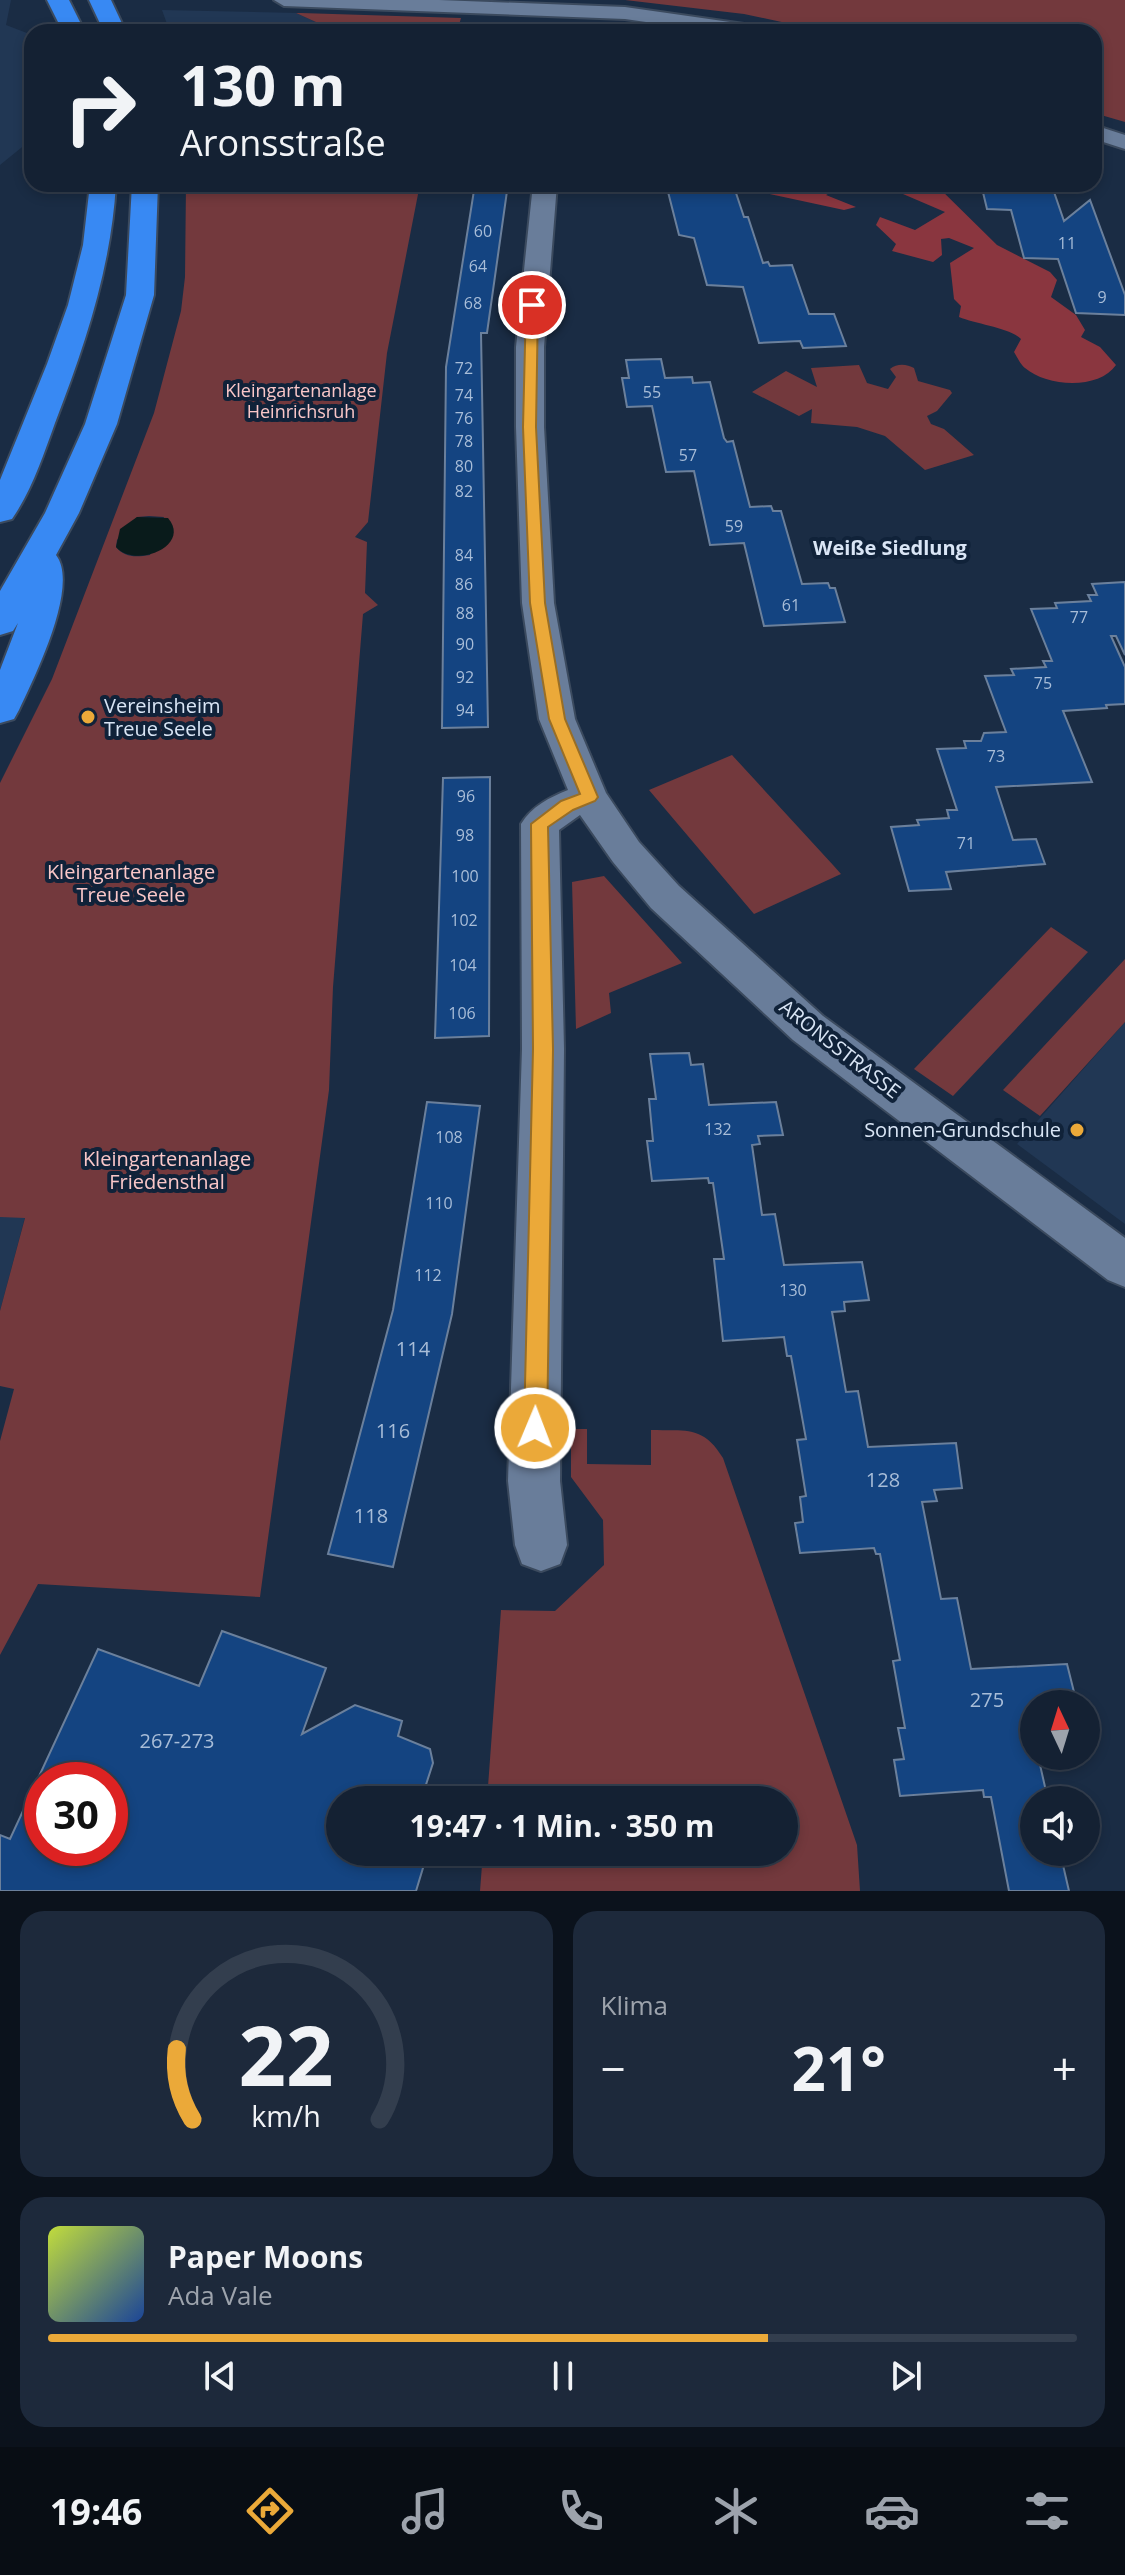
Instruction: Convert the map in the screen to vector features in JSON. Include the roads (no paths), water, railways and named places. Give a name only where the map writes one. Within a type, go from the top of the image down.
[{"type":"highway","points":[[58,0],[70,24]]},
{"type":"highway","points":[[100,0],[111,24]]},
{"type":"highway","points":[[0,512],[14,489],[66,352],[99,243],[102,192]]},
{"type":"highway","points":[[0,623],[43,548],[101,424],[140,295],[145,192]]},
{"type":"highway","points":[[0,710],[27,651],[46,592],[43,548]]},
{"type":"street","points":[[284,0],[575,10],[665,17],[708,24]]},
{"type":"street","points":[[572,24],[575,10]]},
{"type":"street","points":[[1102,135],[1125,142]]},
{"type":"street","name":"ARONSSTRASSE","points":[[544,192],[530,347],[530,427],[538,603],[557,719],[589,797],[626,852],[665,897],[808,1028],[1125,1265]]},
{"type":"street","points":[[541,1545],[534,1481],[543,1049],[540,824],[567,805],[589,797]]},
{"type":"place","name":"Vereinsheim Treue Seele","points":[[88,717]]},
{"type":"place","name":"Sonnen-Grundschule","points":[[1077,1130]]},
{"type":"district","name":"Weiße Siedlung","points":[[890,548]]},
{"type":"park label","name":"Kleingartenanlage Heinrichsruh","points":[[301,401]]},
{"type":"park label","name":"Kleingartenanlage Treue Seele","points":[[131,884]]},
{"type":"park label","name":"Kleingartenanlage Friedensthal","points":[[167,1170]]}]
